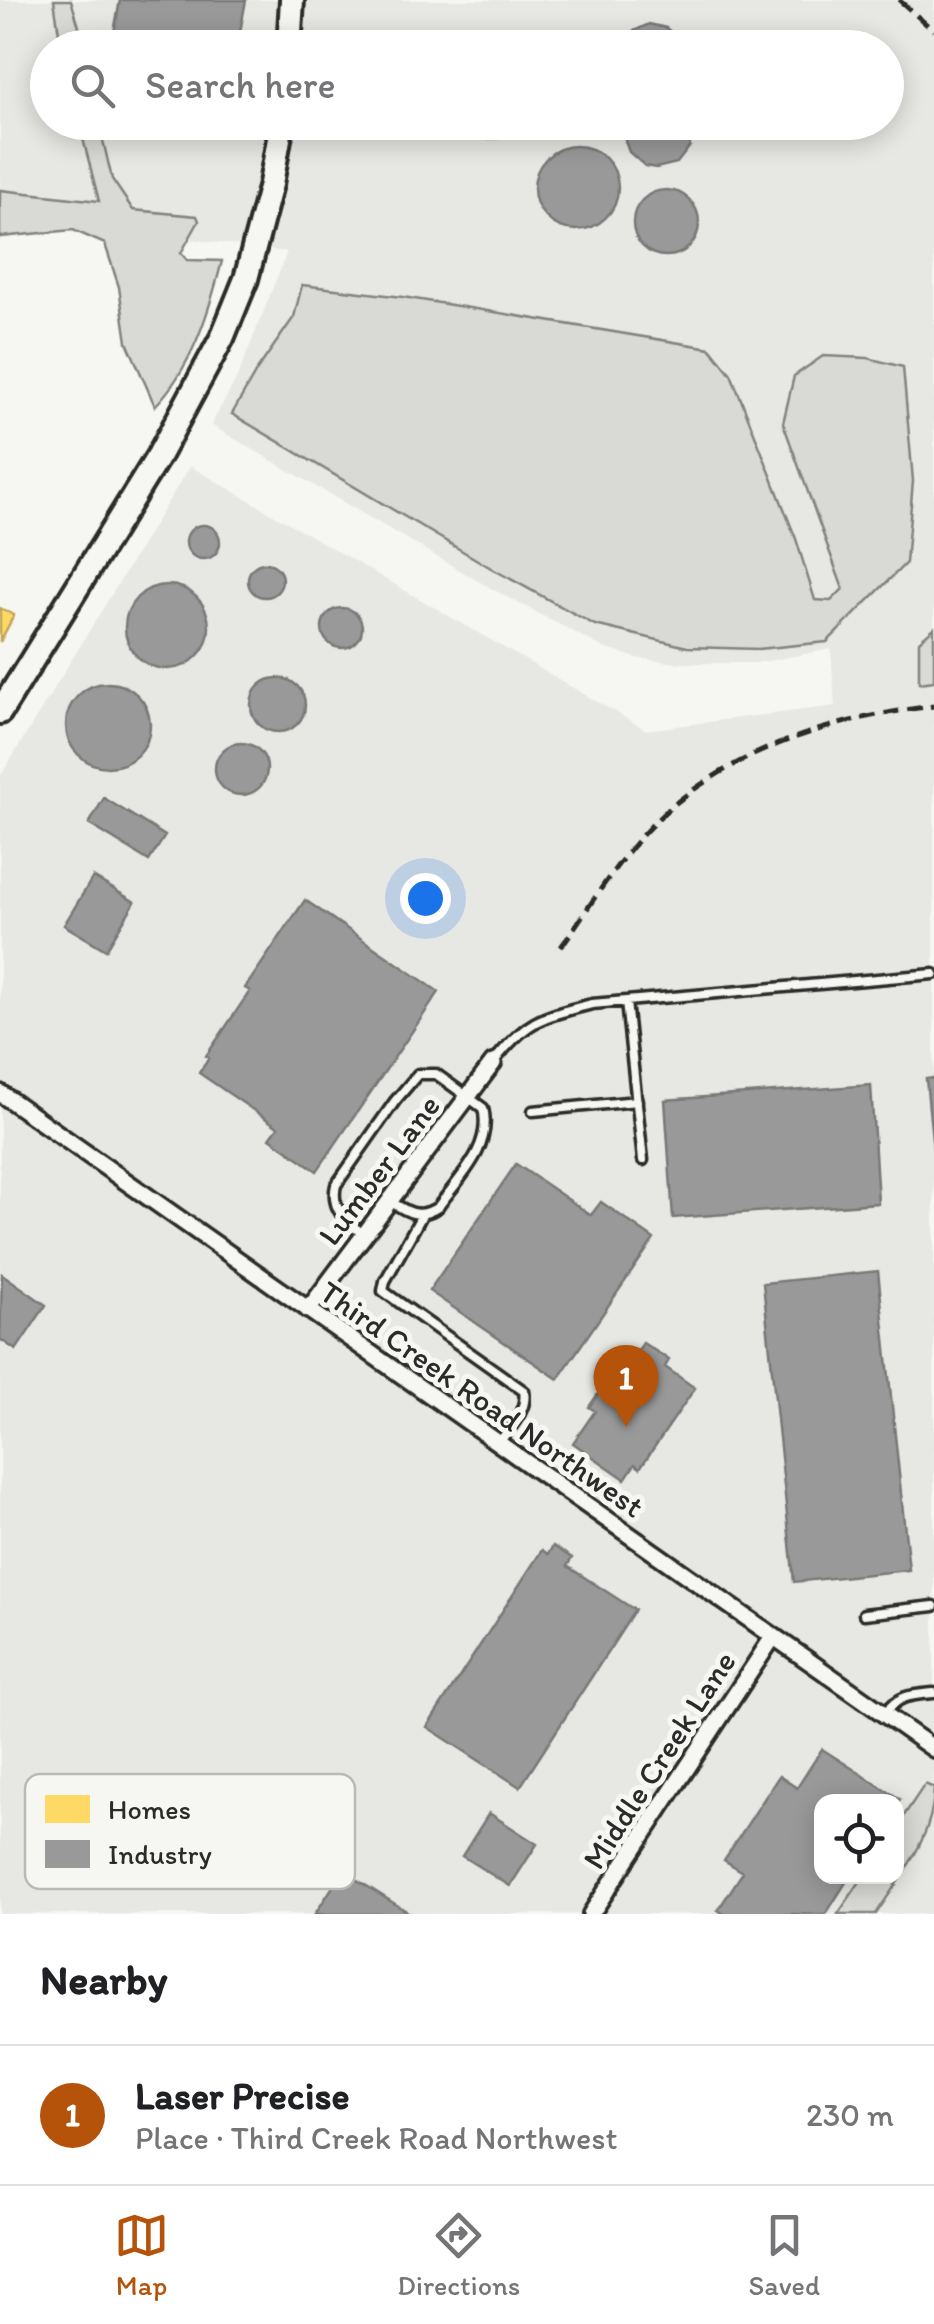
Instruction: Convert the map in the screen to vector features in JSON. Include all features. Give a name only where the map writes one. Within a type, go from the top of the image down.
[{"type":"main road","points":[[290,30],[292,0]]},
{"type":"main road","points":[[0,712],[159,455],[222,338],[246,279],[279,140]]},
{"type":"street","name":"Lumber Lane","points":[[308,1310],[493,1062]]},
{"type":"street","name":"Third Creek Road Northwest","points":[[0,1093],[934,1749]]},
{"type":"street","name":"Middle Creek Lane","points":[[591,1914],[773,1637]]},
{"type":"lane","points":[[493,1062],[511,1040],[542,1017],[592,1004],[934,974]]},
{"type":"lane","points":[[626,1002],[643,1160]]},
{"type":"lane","points":[[364,1235],[340,1215],[334,1192],[395,1101],[418,1074],[436,1074],[483,1108],[486,1119],[482,1143],[438,1208],[422,1214],[408,1212],[390,1201]]},
{"type":"lane","points":[[533,1111],[637,1101]]},
{"type":"lane","points":[[422,1214],[385,1281],[384,1291],[524,1391],[522,1410],[498,1444]]},
{"type":"lane","points":[[864,1614],[934,1606]]},
{"type":"lane","points":[[884,1714],[903,1695],[934,1693]]},
{"type":"shaded area","points":[[0,0],[934,0],[934,1914],[0,1914],[0,777],[190,466],[646,730],[835,706],[831,649],[756,663],[678,663],[636,658],[604,648],[492,589],[211,425],[238,376],[287,252],[0,214]]},
{"type":"shaded area","points":[[54,0],[71,0],[80,30],[58,30]]},
{"type":"shaded area","points":[[83,140],[103,140],[112,179],[133,210],[197,216],[199,221],[181,253],[187,260],[222,261],[189,357],[155,406],[127,342],[119,287],[105,244],[73,230],[0,237],[0,190],[99,201]]},
{"type":"shaded area","points":[[302,285],[403,297],[710,348],[731,374],[796,539],[815,600],[831,601],[843,589],[783,423],[794,376],[823,356],[868,358],[903,367],[913,481],[906,563],[827,642],[758,649],[687,647],[595,625],[496,571],[232,414],[294,317]]},
{"type":"shaded area","points":[[934,628],[934,681],[919,683],[919,641]]},
{"type":"shaded area","points":[[925,1784],[934,1788],[929,1823],[904,1871],[904,1816]]},
{"type":"shaded area","points":[[858,1884],[896,1884],[876,1914],[838,1914]]},
{"type":"building: Homes","points":[[0,608],[14,615],[0,642]]},
{"type":"building: Industry","points":[[120,0],[246,0],[240,30],[114,30]]},
{"type":"building: Industry","points":[[649,24],[668,30],[636,30]]},
{"type":"building: Industry","points":[[690,140],[690,146],[677,163],[656,168],[645,166],[629,152],[625,141]]},
{"type":"building: Industry","points":[[576,146],[592,149],[606,158],[615,172],[615,204],[606,218],[592,227],[576,230],[560,227],[546,218],[537,204],[534,188],[537,172],[546,158],[560,149]]},
{"type":"building: Industry","points":[[666,190],[679,192],[689,200],[697,210],[697,236],[689,246],[679,254],[666,256],[653,254],[643,246],[635,236],[633,223],[635,210],[643,200],[653,192]]},
{"type":"building: Industry","points":[[203,525],[215,530],[220,542],[215,554],[203,559],[191,554],[186,542],[191,530]]},
{"type":"building: Industry","points":[[265,563],[277,568],[282,580],[277,592],[265,597],[253,592],[248,580],[253,568]]},
{"type":"building: Industry","points":[[167,585],[183,588],[197,597],[206,611],[206,643],[197,657],[183,666],[167,669],[151,666],[137,657],[128,643],[125,627],[128,611],[137,597],[151,588]]},
{"type":"building: Industry","points":[[342,608],[356,614],[362,628],[356,642],[342,648],[328,642],[322,628],[328,614]]},
{"type":"building: Industry","points":[[278,678],[297,686],[305,705],[297,724],[278,732],[259,724],[251,705],[259,686]]},
{"type":"building: Industry","points":[[108,683],[124,686],[138,695],[147,709],[147,741],[138,755],[124,764],[108,767],[92,764],[78,755],[69,741],[66,725],[69,709],[78,695],[92,686]]},
{"type":"building: Industry","points":[[241,743],[259,751],[267,769],[259,787],[241,795],[223,787],[215,769],[223,751]]},
{"type":"building: Industry","points":[[104,798],[165,836],[149,861],[89,824]]},
{"type":"building: Industry","points":[[93,877],[135,902],[106,950],[64,925]]},
{"type":"building: Industry","points":[[305,900],[439,992],[317,1171],[270,1138],[278,1127],[199,1073],[209,1058],[206,1056],[250,991],[245,988]]},
{"type":"building: Industry","points":[[934,1078],[934,1159],[926,1079]]},
{"type":"building: Industry","points":[[871,1085],[878,1203],[673,1218],[665,1100]]},
{"type":"building: Industry","points":[[516,1164],[591,1215],[601,1202],[654,1239],[558,1379],[429,1291]]},
{"type":"building: Industry","points":[[878,1271],[909,1570],[794,1582],[763,1283]]},
{"type":"building: Industry","points":[[2,1274],[46,1305],[16,1350],[0,1339]]},
{"type":"building: Industry","points":[[643,1343],[669,1360],[665,1367],[695,1388],[640,1468],[635,1464],[625,1479],[573,1443],[595,1411],[589,1407],[607,1381],[614,1386]]},
{"type":"building: Industry","points":[[553,1546],[572,1558],[567,1566],[635,1610],[520,1787],[427,1727],[542,1550],[548,1554]]},
{"type":"building: Industry","points":[[822,1749],[892,1794],[814,1794],[814,1884],[845,1884],[826,1914],[724,1914],[718,1910],[743,1872],[724,1860],[779,1776],[797,1788]]},
{"type":"building: Industry","points":[[489,1813],[537,1844],[510,1886],[462,1856]]},
{"type":"building: Industry","points":[[355,1879],[411,1914],[315,1914],[331,1889],[355,1889]]},
{"type":"railway","points":[[899,0],[934,31]]},
{"type":"railway","points":[[561,947],[640,838],[699,786],[730,767],[795,738],[864,718],[934,706]]},
{"type":"place","name":"Laser Precise","points":[[626,1427]]}]
